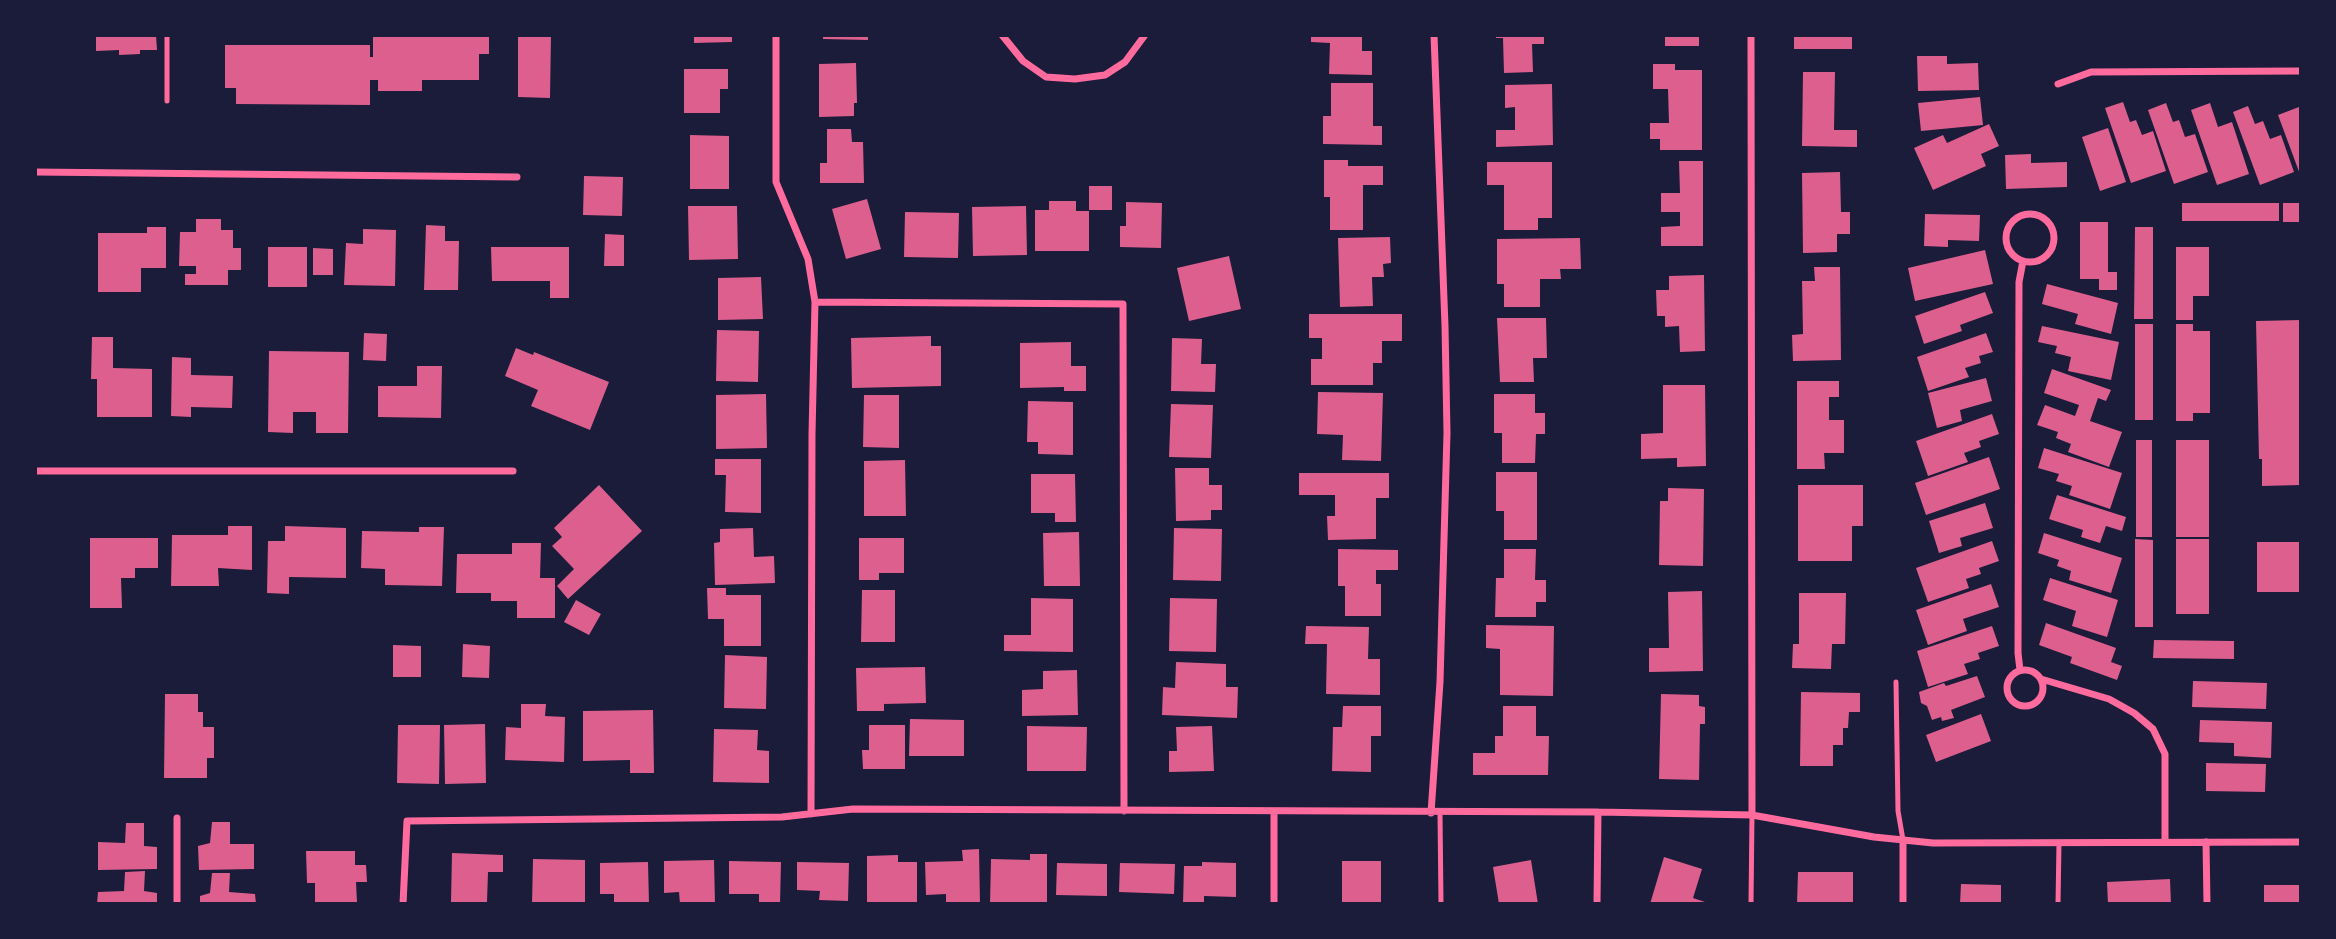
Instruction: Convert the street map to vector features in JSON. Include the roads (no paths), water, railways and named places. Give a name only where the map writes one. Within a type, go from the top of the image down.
[{"type":"street","points":[[776,35],[776,183],[808,259],[815,302],[811,814]]},
{"type":"street","points":[[1002,35],[1023,61],[1046,77],[1075,79],[1105,75],[1125,62],[1144,35]]},
{"type":"street","points":[[1431,813],[1441,657],[1447,433],[1434,35]]},
{"type":"street","points":[[1751,35],[1752,815]]},
{"type":"street","points":[[2058,83],[2091,72],[2301,71]]},
{"type":"street","points":[[35,172],[517,177]]},
{"type":"street","points":[[2027,213],[2035,214],[2049,222],[2054,236],[2053,244],[2050,251],[2038,261],[2023,261],[2010,251],[2006,236],[2012,220],[2027,213]]},
{"type":"street","points":[[2020,670],[2019,295],[2023,261]]},
{"type":"street","points":[[815,302],[1123,304],[1124,811]]},
{"type":"street","points":[[35,471],[513,471]]},
{"type":"street","points":[[2041,679],[2043,691],[2037,702],[2020,706],[2010,699],[2006,688],[2010,676],[2020,670],[2032,671],[2041,679],[2109,699],[2134,713],[2153,729],[2165,754],[2165,842]]},
{"type":"street","points":[[403,904],[407,821],[782,817],[853,810],[1598,812],[1752,815],[1874,837],[1933,843],[2301,842]]},
{"type":"street","points":[[1275,812],[1275,904]]},
{"type":"street","points":[[1597,904],[1598,812]]},
{"type":"street","points":[[177,818],[177,904]]},
{"type":"street","points":[[1903,840],[1903,904]]},
{"type":"street","points":[[2206,842],[2207,904]]},
{"type":"lane","points":[[167,35],[167,101]]},
{"type":"lane","points":[[1896,682],[1898,811],[1903,840]]},
{"type":"lane","points":[[1440,813],[1441,904]]},
{"type":"lane","points":[[1751,904],[1752,815]]},
{"type":"lane","points":[[2057,904],[2059,843]]}]
